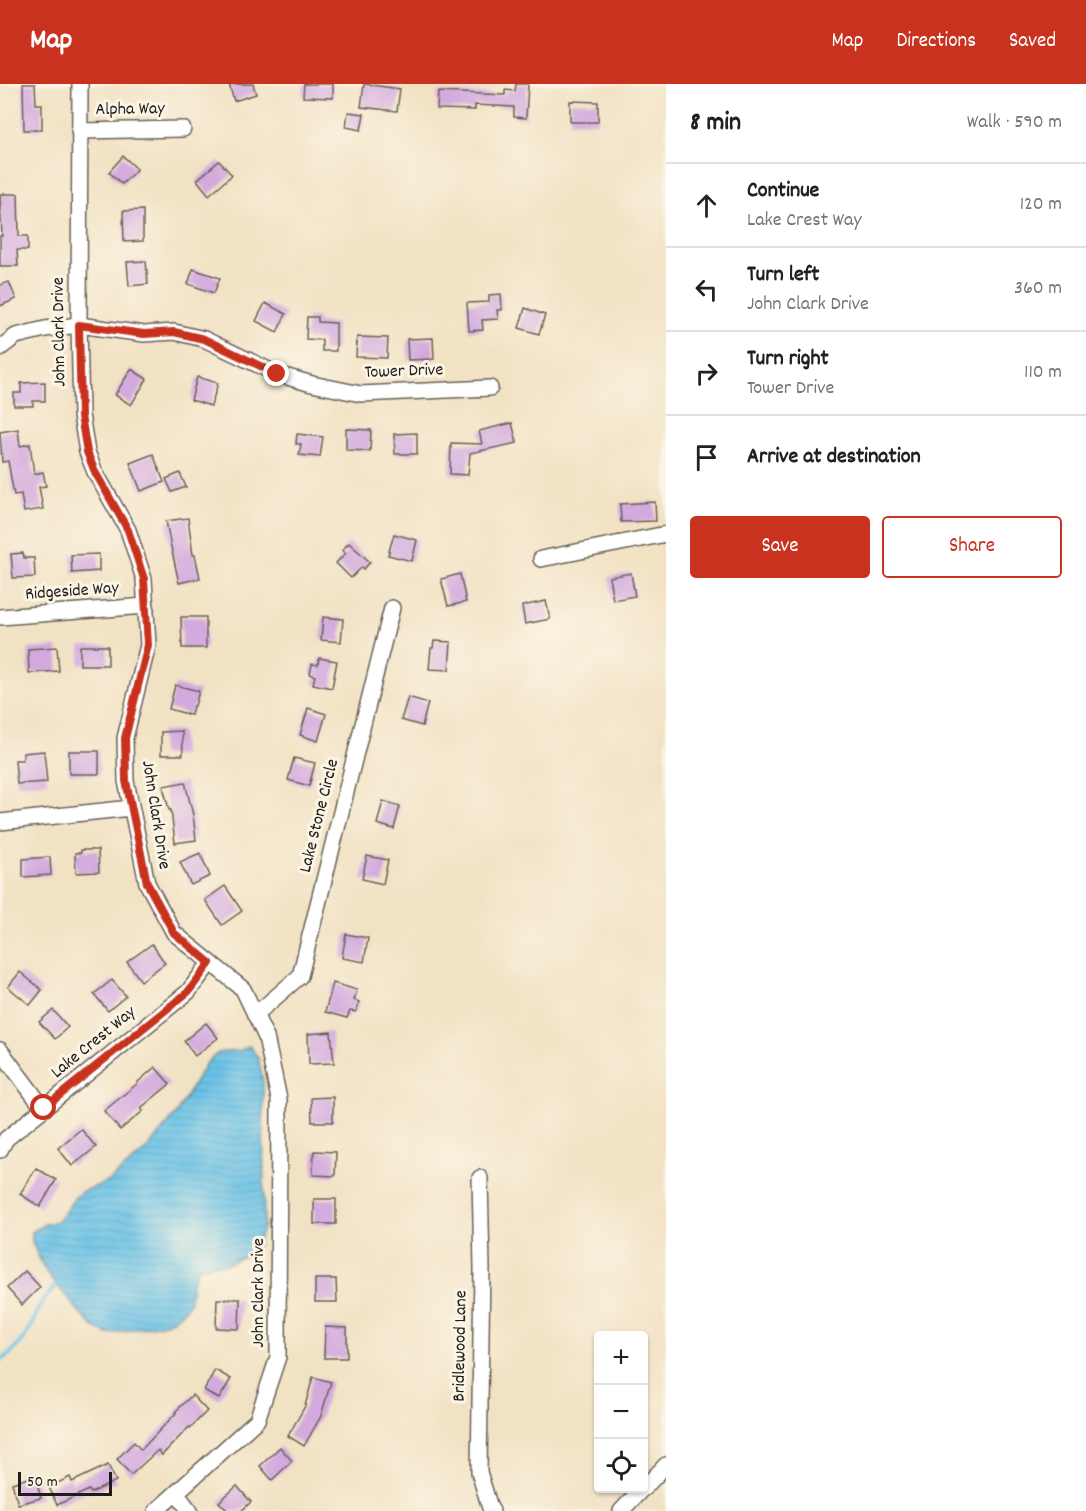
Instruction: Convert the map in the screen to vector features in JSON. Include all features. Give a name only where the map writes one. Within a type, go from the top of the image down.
[{"type":"street","name":"John Clark Drive","points":[[80,84],[81,416],[87,452],[95,472],[128,530],[144,579],[146,606],[148,645],[125,738],[126,781],[131,808],[147,883],[174,933],[243,989],[266,1037],[279,1099],[278,1356],[256,1420],[156,1511]]},
{"type":"street","name":"Alpha Way","points":[[79,131],[183,129]]},
{"type":"street","name":"Tower Drive","points":[[0,348],[16,336],[45,329],[79,325],[144,334],[174,332],[204,339],[277,374],[361,394],[490,388]]},
{"type":"street","points":[[541,559],[666,534]]},
{"type":"street","name":"Ridgeside Way","points":[[0,617],[146,606]]},
{"type":"street","name":"Lake Stone Circle","points":[[255,1015],[300,976],[392,609]]},
{"type":"street","points":[[0,822],[131,808]]},
{"type":"street","name":"Lake Crest Way","points":[[0,1150],[6,1139],[188,992],[210,963]]},
{"type":"street","points":[[0,1050],[44,1108]]},
{"type":"street","name":"Bridlewood Lane","points":[[480,1178],[482,1268],[479,1472],[492,1511]]},
{"type":"street","points":[[648,1483],[666,1465]]},
{"type":"street","points":[[176,1493],[190,1511]]},
{"type":"street","points":[[621,1511],[638,1493]]},
{"type":"water","points":[[249,1046],[258,1057],[263,1081],[264,1225],[257,1246],[252,1253],[227,1264],[198,1268],[192,1283],[189,1303],[174,1319],[165,1323],[108,1334],[98,1330],[89,1323],[44,1268],[32,1242],[32,1232],[45,1224],[55,1222],[63,1215],[76,1196],[108,1182],[146,1150],[176,1114],[206,1063],[222,1052],[240,1051]]},
{"type":"building","points":[[23,84],[35,84],[36,104],[42,104],[42,130],[24,130]]},
{"type":"building","points":[[229,84],[253,84],[256,94],[234,101]]},
{"type":"building","points":[[304,84],[333,84],[333,98],[303,97]]},
{"type":"building","points":[[364,84],[400,89],[397,111],[361,107]]},
{"type":"building","points":[[516,84],[528,84],[526,118],[514,117],[514,107],[475,105],[475,110],[437,109],[438,92],[505,95],[505,90],[515,91]]},
{"type":"building","points":[[570,101],[598,102],[598,122],[570,122]]},
{"type":"building","points":[[348,112],[364,114],[361,130],[346,127]]},
{"type":"building","points":[[123,156],[137,169],[122,184],[109,172]]},
{"type":"building","points":[[219,161],[232,175],[209,195],[197,180]]},
{"type":"building","points":[[0,194],[18,194],[19,236],[28,236],[28,250],[17,250],[18,266],[0,266],[0,236],[2,236]]},
{"type":"building","points":[[143,210],[143,241],[124,242],[123,211]]},
{"type":"building","points":[[146,261],[148,284],[129,286],[127,262]]},
{"type":"building","points":[[193,269],[220,278],[214,293],[188,284]]},
{"type":"building","points":[[9,282],[16,299],[0,306],[0,285]]},
{"type":"building","points":[[501,294],[502,310],[497,310],[498,319],[482,320],[483,330],[469,331],[467,303],[489,302],[489,295]]},
{"type":"building","points":[[265,303],[286,314],[277,332],[256,321]]},
{"type":"building","points":[[525,308],[545,315],[539,334],[519,328]]},
{"type":"building","points":[[307,317],[318,317],[318,322],[336,323],[336,351],[322,351],[322,340],[306,339]]},
{"type":"building","points":[[357,337],[388,338],[387,358],[356,357]]},
{"type":"building","points":[[433,338],[434,359],[408,360],[407,339]]},
{"type":"building","points":[[131,369],[147,379],[131,405],[115,395]]},
{"type":"building","points":[[197,377],[218,383],[211,406],[191,400]]},
{"type":"building","points":[[45,382],[45,401],[33,401],[33,406],[14,406],[14,393],[21,393],[21,383]]},
{"type":"building","points":[[512,423],[517,443],[470,453],[468,475],[450,474],[451,443],[482,444],[479,431]]},
{"type":"building","points":[[18,429],[20,446],[30,444],[34,474],[43,472],[46,486],[39,487],[43,509],[24,512],[21,494],[14,495],[8,461],[2,462],[0,432]]},
{"type":"building","points":[[346,429],[371,430],[370,451],[346,450]]},
{"type":"building","points":[[417,433],[417,454],[395,454],[394,434]]},
{"type":"building","points":[[297,434],[323,437],[320,457],[299,455],[301,444],[296,444]]},
{"type":"building","points":[[153,454],[164,482],[141,491],[130,463]]},
{"type":"building","points":[[180,473],[186,487],[172,492],[166,479]]},
{"type":"building","points":[[655,502],[656,521],[621,522],[620,504]]},
{"type":"building","points":[[188,518],[193,555],[195,555],[200,578],[179,583],[166,521]]},
{"type":"building","points":[[394,534],[417,540],[412,561],[388,555]]},
{"type":"building","points":[[349,543],[370,562],[351,578],[336,563],[346,553],[342,550]]},
{"type":"building","points":[[23,553],[24,558],[34,558],[35,577],[13,578],[11,554]]},
{"type":"building","points":[[99,554],[99,571],[72,573],[71,555]]},
{"type":"building","points":[[631,573],[635,596],[613,600],[609,577]]},
{"type":"building","points":[[460,574],[466,602],[448,606],[441,579]]},
{"type":"building","points":[[546,601],[550,619],[525,624],[522,606]]},
{"type":"building","points":[[181,617],[206,617],[206,648],[182,648]]},
{"type":"building","points":[[323,617],[343,619],[341,642],[321,640]]},
{"type":"building","points":[[434,641],[451,642],[449,670],[429,669]]},
{"type":"building","points":[[80,646],[108,646],[108,665],[80,665]]},
{"type":"building","points":[[57,647],[59,671],[29,673],[28,649]]},
{"type":"building","points":[[319,658],[337,661],[332,688],[313,684],[315,676],[310,674],[312,664],[318,665]]},
{"type":"building","points":[[175,685],[199,691],[191,715],[169,709]]},
{"type":"building","points":[[408,697],[428,703],[422,726],[401,720]]},
{"type":"building","points":[[308,708],[326,714],[318,741],[300,735]]},
{"type":"building","points":[[182,731],[183,755],[161,755],[161,732]]},
{"type":"building","points":[[44,751],[47,782],[17,784],[15,760],[23,760],[23,753]]},
{"type":"building","points":[[69,751],[99,751],[99,774],[69,774]]},
{"type":"building","points":[[294,758],[315,763],[309,786],[288,780]]},
{"type":"building","points":[[185,782],[196,840],[175,843],[171,810],[169,810],[163,786]]},
{"type":"building","points":[[383,801],[400,806],[394,829],[377,824]]},
{"type":"building","points":[[81,850],[98,850],[99,872],[76,873],[75,853],[81,853]]},
{"type":"building","points":[[200,853],[210,876],[191,885],[180,862]]},
{"type":"building","points":[[367,856],[388,860],[383,884],[362,879]]},
{"type":"building","points":[[50,857],[51,875],[23,877],[23,859]]},
{"type":"building","points":[[225,886],[242,911],[222,925],[205,900]]},
{"type":"building","points":[[346,934],[368,938],[364,962],[342,958]]},
{"type":"building","points":[[152,944],[165,963],[141,981],[127,962]]},
{"type":"building","points":[[20,972],[42,990],[30,1005],[8,987]]},
{"type":"building","points":[[112,980],[126,996],[108,1011],[94,994]]},
{"type":"building","points":[[333,983],[357,990],[354,1000],[359,1002],[356,1012],[350,1011],[347,1018],[325,1012]]},
{"type":"building","points":[[53,1010],[68,1027],[55,1039],[39,1022]]},
{"type":"building","points":[[206,1023],[218,1038],[195,1056],[184,1041]]},
{"type":"building","points":[[331,1032],[334,1063],[309,1064],[308,1034]]},
{"type":"building","points":[[155,1067],[170,1084],[141,1108],[143,1111],[120,1130],[104,1111]]},
{"type":"building","points":[[333,1097],[333,1122],[312,1122],[311,1098]]},
{"type":"building","points":[[81,1129],[96,1147],[72,1166],[58,1148]]},
{"type":"building","points":[[314,1151],[336,1152],[335,1176],[313,1175]]},
{"type":"building","points":[[36,1168],[56,1180],[40,1207],[20,1194]]},
{"type":"building","points":[[314,1199],[336,1199],[336,1224],[314,1224]]},
{"type":"building","points":[[25,1271],[40,1287],[22,1305],[7,1288]]},
{"type":"building","points":[[315,1279],[336,1279],[337,1302],[315,1302]]},
{"type":"building","points":[[217,1299],[240,1299],[239,1329],[216,1328]]},
{"type":"building","points":[[325,1327],[347,1328],[347,1358],[324,1358]]},
{"type":"building","points":[[215,1370],[231,1379],[219,1399],[204,1390]]},
{"type":"building","points":[[313,1377],[331,1382],[321,1416],[304,1446],[288,1436],[305,1406]]},
{"type":"building","points":[[192,1395],[207,1411],[162,1455],[158,1450],[131,1475],[117,1459],[134,1442],[141,1450]]},
{"type":"building","points":[[280,1447],[292,1461],[272,1480],[260,1466]]},
{"type":"building","points":[[108,1465],[116,1481],[91,1493],[89,1490],[57,1505],[49,1487],[70,1477],[72,1482]]},
{"type":"building","points":[[35,1476],[41,1498],[18,1504],[12,1483]]},
{"type":"building","points":[[237,1486],[251,1502],[241,1511],[228,1511],[219,1502]]},
{"type":"waterway","points":[[0,1361],[12,1352],[24,1338],[40,1305],[56,1285]]},
{"type":"route","points":[[44,1108],[188,992],[210,963],[174,933],[147,883],[126,781],[125,738],[148,645],[144,579],[128,530],[95,472],[87,452],[81,416],[79,325],[144,334],[174,332],[204,339],[277,374]]}]
